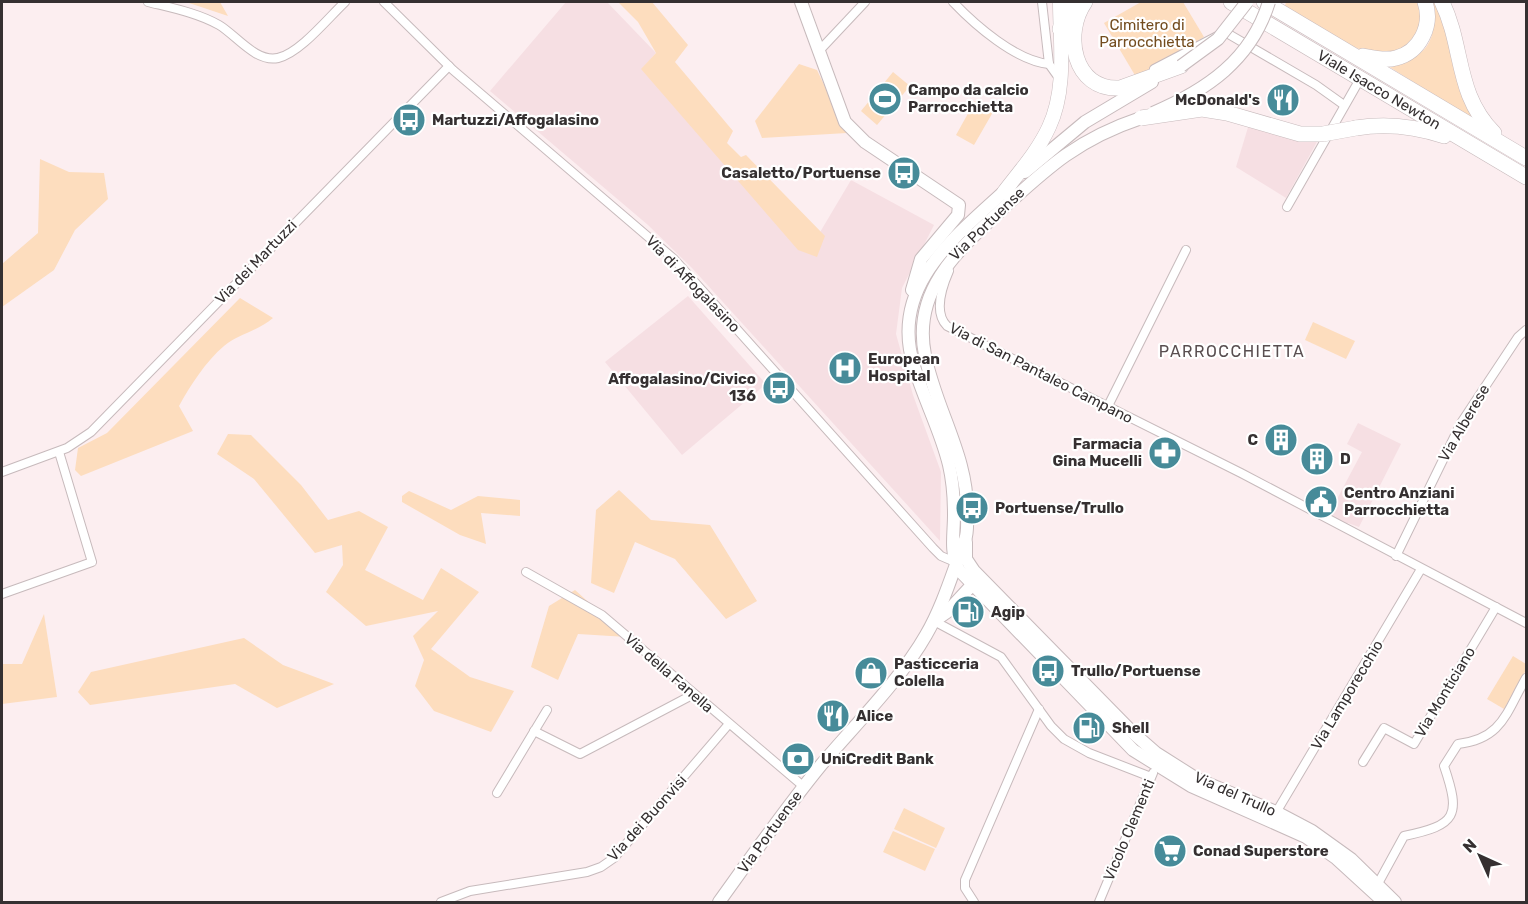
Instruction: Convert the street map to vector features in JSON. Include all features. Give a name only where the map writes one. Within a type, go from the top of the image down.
[{"type":"highway","points":[[1060,29],[1071,2]]},
{"type":"highway","points":[[1085,2],[1075,18],[1072,41],[1080,67],[1090,78],[1101,85],[1120,88],[1181,66]]},
{"type":"highway","name":"Viale Isacco Newton","points":[[1232,2],[1527,177]]},
{"type":"highway","name":"Viale Isacco Newton","points":[[1264,2],[1527,158]]},
{"type":"highway","points":[[1353,55],[1385,60],[1411,51],[1426,28],[1425,2]]},
{"type":"highway","points":[[1442,2],[1450,21],[1466,92],[1482,119],[1505,144]]},
{"type":"highway","points":[[1141,118],[1202,110],[1227,113],[1300,134],[1323,134],[1380,125],[1411,127],[1475,147]]},
{"type":"main road","points":[[801,2],[842,116],[849,127],[865,142],[959,206],[958,215],[921,259],[913,279],[911,308]]},
{"type":"main road","points":[[1004,192],[1046,133],[1056,107],[1060,79],[1060,2]]},
{"type":"main road","name":"Via Portuense","points":[[955,562],[952,548],[954,517],[952,480],[945,452],[913,363],[909,337],[911,308],[919,285],[937,257],[1060,141],[1092,117],[1181,66],[1218,39],[1247,2]]},
{"type":"main road","name":"Via Portuense","points":[[718,903],[803,786],[914,653],[934,621],[966,538],[968,499],[964,473],[954,436],[928,370],[922,339],[928,298],[938,276],[957,251],[1040,174],[1072,149],[1101,132],[1141,118],[1195,94],[1224,73],[1250,41],[1269,2]]},
{"type":"main road","name":"Via del Trullo","points":[[966,538],[966,559],[974,571],[1133,750],[1197,789],[1274,816],[1325,849],[1395,903]]},
{"type":"main road","name":"Via del Trullo","points":[[955,562],[974,571]]},
{"type":"main road","name":"Via del Trullo","points":[[955,562],[972,585],[1076,684],[1132,732],[1158,767]]},
{"type":"main road","name":"Via Portuense","points":[[934,621],[947,612],[972,585]]},
{"type":"main road","name":"Via del Trullo","points":[[1376,888],[1384,903]]},
{"type":"street","points":[[148,2],[217,24],[258,55],[275,59],[295,50],[345,2]]},
{"type":"street","name":"Via di Affogalasino","points":[[384,2],[449,66],[674,259],[933,548],[941,556],[955,562]]},
{"type":"street","points":[[818,52],[865,2]]},
{"type":"street","points":[[953,2],[973,21],[1008,46],[1034,61],[1049,64]]},
{"type":"street","points":[[1042,2],[1049,64],[1060,79]]},
{"type":"street","points":[[1139,77],[1225,32],[1316,85],[1344,105]]},
{"type":"street","name":"Via dei Martuzzi","points":[[2,472],[58,452],[80,441],[91,432],[449,66]]},
{"type":"street","points":[[1287,207],[1360,79]]},
{"type":"street","points":[[1107,408],[1186,250]]},
{"type":"street","name":"Via di San Pantaleo Campano","points":[[957,251],[940,301],[939,313],[944,324],[1107,408],[1250,477],[1396,556],[1527,623]]},
{"type":"street","name":"Via Alberese","points":[[1396,556],[1461,423],[1518,337],[1527,330]]},
{"type":"street","points":[[2,594],[93,562],[58,452]]},
{"type":"street","name":"Via Lamporecchio","points":[[1274,816],[1421,569]]},
{"type":"street","name":"Via della Fanella","points":[[526,572],[602,615],[728,725],[803,786]]},
{"type":"street","name":"Via Monticiano","points":[[1363,762],[1384,728],[1414,744],[1496,607]]},
{"type":"street","name":"Via del Trullo","points":[[934,621],[1001,657],[1064,739],[1089,753],[1126,767],[1158,767]]},
{"type":"street","points":[[1376,888],[1404,836],[1435,829],[1449,818],[1455,799],[1443,766],[1458,744],[1474,742],[1492,734],[1527,678]]},
{"type":"street","points":[[534,731],[580,754],[694,694]]},
{"type":"street","points":[[974,903],[965,888],[965,880],[1039,709]]},
{"type":"street","points":[[497,793],[547,710]]},
{"type":"street","name":"Via dei Buonvisi","points":[[441,903],[470,891],[587,872],[607,864],[728,725]]},
{"type":"street","points":[[1126,767],[1133,750]]},
{"type":"street","name":"Vicolo Clementi","points":[[1099,903],[1158,767]]},
{"type":"shaded area","points":[[566,2],[607,2],[656,53],[642,69],[813,244],[851,180],[934,225],[902,288],[896,334],[913,395],[941,472],[940,541],[692,268],[648,225],[490,91]]},
{"type":"shaded area","points":[[1249,124],[1318,140],[1286,198],[1236,167]]},
{"type":"shaded area","points":[[688,296],[766,384],[682,455],[605,362]]},
{"type":"shaded area","points":[[1358,423],[1401,444],[1359,527],[1348,523],[1346,526],[1328,516],[1362,452],[1347,444]]},
{"type":"green space","points":[[186,2],[220,2],[228,16]]},
{"type":"green space","points":[[618,2],[652,2],[688,45],[675,62],[733,131],[727,143],[741,157],[746,155],[825,236],[817,257],[798,250],[641,69],[656,53],[638,22]]},
{"type":"green space","name":"Cimitero di Parrocchietta","points":[[1141,2],[1183,2],[1204,37],[1136,77],[1104,23]]},
{"type":"green space","points":[[1286,2],[1417,2],[1424,22],[1417,41],[1401,52],[1385,54],[1367,52],[1349,45],[1314,25],[1285,6]]},
{"type":"green space","points":[[1431,2],[1437,2],[1444,12],[1461,94],[1478,123],[1388,66],[1412,59],[1427,46],[1433,27]]},
{"type":"green space","points":[[799,64],[817,70],[847,133],[762,138],[755,121]]},
{"type":"green space","name":"Campo da calcio Parrocchietta","points":[[893,72],[910,86],[877,125],[861,111]]},
{"type":"green space","points":[[975,101],[993,112],[974,145],[956,135]]},
{"type":"green space","points":[[40,159],[69,172],[104,173],[108,199],[75,230],[54,270],[2,307],[2,264],[38,233]]},
{"type":"green space","points":[[240,298],[273,318],[224,346],[199,374],[179,406],[193,431],[81,476],[75,470],[78,448],[107,433]]},
{"type":"green space","points":[[1313,322],[1355,341],[1346,359],[1305,340]]},
{"type":"green space","points":[[228,434],[251,435],[301,485],[328,520],[359,511],[388,527],[365,570],[423,600],[441,568],[479,592],[431,649],[470,677],[514,691],[491,732],[434,711],[415,686],[424,660],[413,636],[438,611],[366,626],[326,592],[343,565],[342,545],[315,553],[254,479],[217,454]]},
{"type":"green space","points":[[619,490],[651,520],[710,525],[757,601],[726,619],[675,559],[635,542],[614,593],[591,583],[596,510]]},
{"type":"green space","points":[[409,491],[451,510],[478,496],[520,500],[520,516],[481,513],[486,544],[460,535],[402,502],[402,496]]},
{"type":"green space","points":[[575,590],[627,637],[578,634],[558,680],[531,667],[549,606]]},
{"type":"green space","points":[[44,614],[57,697],[2,704],[2,664],[22,664]]},
{"type":"green space","points":[[244,638],[283,665],[334,684],[277,708],[235,684],[90,705],[78,692],[91,672]]},
{"type":"green space","points":[[1513,656],[1526,664],[1526,670],[1504,709],[1487,699]]},
{"type":"green space","points":[[904,808],[945,828],[936,848],[894,829]]},
{"type":"green space","points":[[893,831],[935,849],[925,871],[883,852]]},
{"type":"place","name":"Campo da calcio Parrocchietta","points":[[885,99]]},
{"type":"place","name":"McDonald's","points":[[1283,100]]},
{"type":"place","name":"Martuzzi/Affogalasino","points":[[409,120]]},
{"type":"place","name":"Casaletto/Portuense","points":[[904,173]]},
{"type":"place","name":"European Hospital","points":[[845,368]]},
{"type":"place","name":"Affogalasino/Civico 136","points":[[779,388]]},
{"type":"place","name":"C","points":[[1281,440]]},
{"type":"place","name":"Farmacia Gina Mucelli","points":[[1165,453]]},
{"type":"place","name":"D","points":[[1317,459]]},
{"type":"place","name":"Centro Anziani Parrocchietta","points":[[1321,502]]},
{"type":"place","name":"Portuense/Trullo","points":[[972,508]]},
{"type":"place","name":"Agip","points":[[968,612]]},
{"type":"place","name":"Trullo/Portuense","points":[[1048,671]]},
{"type":"place","name":"Pasticceria Colella","points":[[871,673]]},
{"type":"place","name":"Alice","points":[[833,716]]},
{"type":"place","name":"Shell","points":[[1089,728]]},
{"type":"place","name":"UniCredit Bank","points":[[798,759]]},
{"type":"place","name":"Conad Superstore","points":[[1170,851]]},
{"type":"district","name":"PARROCCHIETTA","points":[[1232,351]]}]
